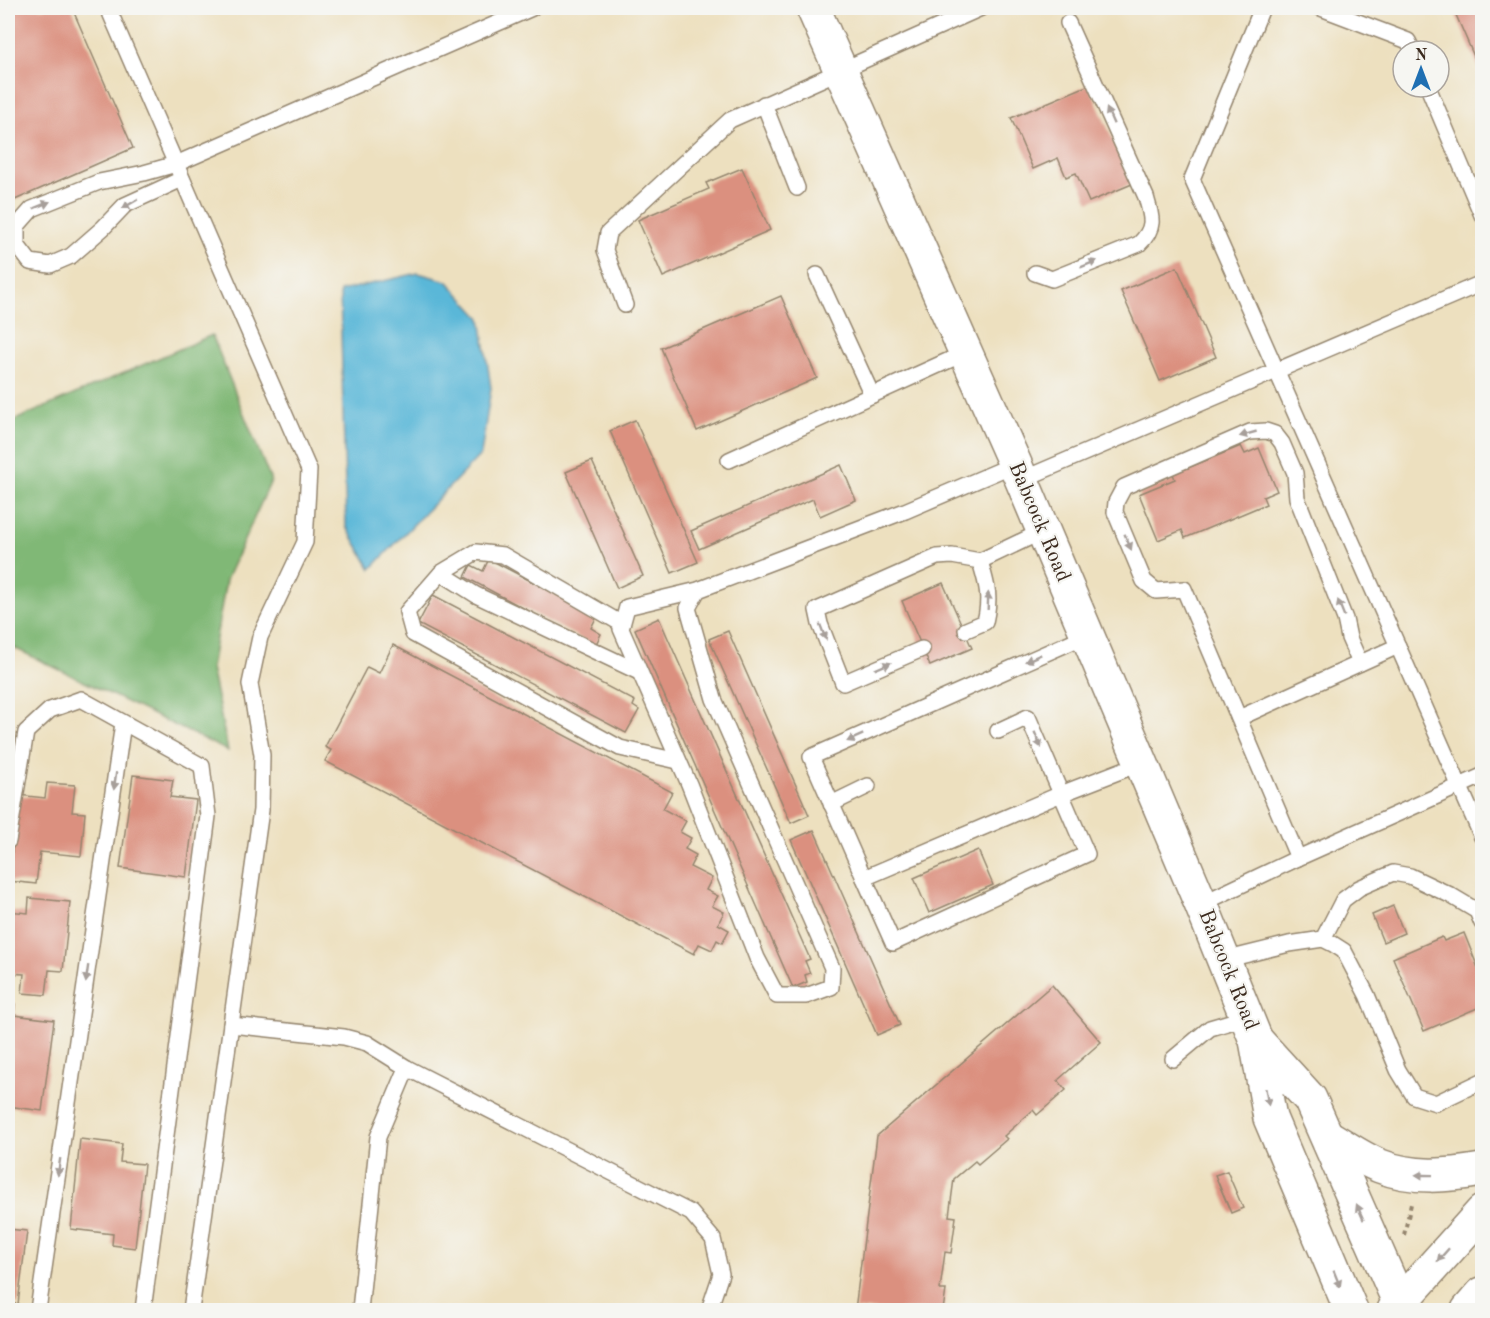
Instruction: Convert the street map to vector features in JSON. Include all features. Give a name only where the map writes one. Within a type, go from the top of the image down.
[{"type":"main road","name":"Babcock Road","points":[[813,8],[1018,472],[1201,904],[1251,1028],[1270,1118],[1350,1311]]},
{"type":"main road","name":"Babcock Road","points":[[1251,1028],[1310,1099],[1399,1308]]},
{"type":"main road","points":[[1327,1136],[1379,1166],[1417,1175],[1456,1174],[1482,1170]]},
{"type":"main road","points":[[1399,1308],[1482,1212]]},
{"type":"main road","points":[[1468,1311],[1482,1294]]},
{"type":"lane","points":[[108,8],[309,470],[305,542],[260,637],[250,684],[262,755],[261,810],[191,1311]]},
{"type":"lane","points":[[182,179],[125,206],[71,256],[50,265],[30,262],[17,245],[17,226],[32,209],[99,182],[176,164],[532,8]]},
{"type":"lane","points":[[625,305],[605,250],[608,232],[730,120],[981,8]]},
{"type":"lane","points":[[1262,8],[1192,179],[1482,837]]},
{"type":"lane","points":[[1321,8],[1403,39]]},
{"type":"lane","points":[[1035,273],[1052,279],[1138,243],[1149,234],[1152,216],[1146,197],[1068,23]]},
{"type":"lane","points":[[1433,99],[1482,215]]},
{"type":"lane","points":[[764,104],[796,188]]},
{"type":"lane","points":[[817,275],[872,395]]},
{"type":"lane","points":[[698,590],[687,608],[714,699],[832,968],[831,987],[806,996],[777,996],[757,958],[678,760],[621,629],[627,608],[698,590],[905,511],[1018,472],[1276,371],[1482,283]]},
{"type":"lane","points":[[729,460],[965,353]]},
{"type":"lane","points":[[1298,858],[1184,589],[1156,591],[1144,581],[1115,512],[1116,502],[1125,487],[1250,432],[1266,431],[1275,434],[1282,443],[1295,473],[1297,498],[1360,663]]},
{"type":"lane","points":[[922,649],[843,683],[820,624],[817,610],[937,558],[952,556],[980,561],[1043,531]]},
{"type":"lane","points":[[622,624],[503,555],[476,552],[441,573],[407,612],[413,634],[620,748],[678,760]]},
{"type":"lane","points":[[966,630],[985,622],[988,609],[989,596],[980,561]]},
{"type":"lane","points":[[441,573],[476,595],[639,672]]},
{"type":"lane","points":[[998,731],[1028,717],[1087,854],[893,943],[811,757],[1087,634]]},
{"type":"lane","points":[[1239,718],[1398,646]]},
{"type":"lane","points":[[8,841],[26,732],[50,710],[81,699],[202,766],[208,816],[143,1311]]},
{"type":"lane","points":[[38,1311],[123,723]]},
{"type":"lane","points":[[864,878],[1061,794],[1141,763]]},
{"type":"lane","points":[[1201,904],[1482,776]]},
{"type":"lane","points":[[831,804],[868,786]]},
{"type":"lane","points":[[1323,939],[1343,900],[1359,888],[1393,873],[1410,876],[1433,886],[1480,917]]},
{"type":"lane","points":[[1224,960],[1289,944],[1323,939],[1344,951],[1367,995],[1398,1070],[1414,1096],[1436,1103],[1482,1082]]},
{"type":"lane","points":[[231,1025],[351,1039],[367,1043],[407,1068],[691,1214],[713,1239],[721,1274],[710,1311]]},
{"type":"lane","points":[[1173,1059],[1210,1028],[1251,1028]]},
{"type":"lane","points":[[360,1311],[378,1137],[407,1068]]},
{"type":"path","points":[[1403,1239],[1413,1199]]},
{"type":"green space","points":[[212,335],[271,481],[226,580],[211,668],[228,751],[8,645],[8,423]]},
{"type":"water","points":[[418,273],[447,281],[481,318],[491,388],[481,454],[371,569],[346,526],[340,291]]},
{"type":"building","points":[[8,8],[72,8],[133,148],[8,203]]},
{"type":"building","points":[[1453,8],[1482,8],[1482,75]]},
{"type":"building","points":[[1089,85],[1132,184],[1089,202],[1076,173],[1066,177],[1058,158],[1033,169],[1011,118]]},
{"type":"building","points":[[742,168],[770,230],[663,277],[638,220],[709,189],[706,183]]},
{"type":"building","points":[[1177,267],[1216,357],[1160,381],[1121,291]]},
{"type":"building","points":[[781,296],[817,378],[697,431],[661,348]]},
{"type":"building","points":[[635,420],[698,562],[672,573],[610,431]]},
{"type":"building","points":[[1241,446],[1245,454],[1259,448],[1277,491],[1263,497],[1266,504],[1185,538],[1182,530],[1158,540],[1139,494],[1175,479],[1173,474]]},
{"type":"building","points":[[592,461],[643,576],[617,588],[566,472]]},
{"type":"building","points":[[841,465],[856,500],[820,516],[813,499],[699,549],[691,531]]},
{"type":"building","points":[[489,559],[597,616],[591,628],[601,634],[595,646],[465,577],[471,565],[483,571]]},
{"type":"building","points":[[943,583],[972,648],[930,666],[902,601]]},
{"type":"building","points":[[433,595],[635,701],[633,706],[639,710],[626,733],[418,624]]},
{"type":"building","points":[[659,618],[810,959],[805,961],[810,973],[805,975],[807,982],[793,988],[635,629]]},
{"type":"building","points":[[728,631],[809,815],[791,823],[709,639]]},
{"type":"building","points":[[393,645],[672,792],[663,809],[686,821],[680,832],[691,838],[685,849],[696,855],[690,867],[712,878],[706,890],[718,896],[712,906],[724,912],[718,924],[729,930],[722,943],[717,940],[712,950],[699,944],[694,954],[325,761],[331,750],[325,747],[367,667],[379,673]]},
{"type":"building","points":[[133,775],[173,780],[170,797],[196,800],[186,877],[120,868]]},
{"type":"building","points":[[47,783],[75,785],[72,812],[85,813],[81,856],[40,852],[36,884],[9,881],[18,795],[45,798]]},
{"type":"building","points":[[814,830],[900,1025],[877,1035],[791,840]]},
{"type":"building","points":[[978,850],[993,885],[929,913],[914,878]]},
{"type":"building","points":[[29,898],[70,902],[63,971],[49,970],[46,995],[22,993],[24,974],[8,973],[8,911],[28,913]]},
{"type":"building","points":[[1393,906],[1404,933],[1383,942],[1372,915]]},
{"type":"building","points":[[1464,933],[1482,978],[1482,1006],[1424,1031],[1393,958],[1442,937],[1444,941]]},
{"type":"building","points":[[1052,985],[1101,1042],[1058,1080],[1066,1090],[1037,1115],[1033,1110],[1004,1136],[1007,1139],[978,1164],[975,1161],[954,1179],[949,1216],[956,1217],[951,1253],[945,1252],[940,1290],[946,1290],[943,1310],[855,1310],[877,1136]]},
{"type":"building","points":[[8,1002],[15,1004],[14,1015],[54,1020],[42,1111],[8,1106]]},
{"type":"building","points":[[80,1139],[122,1144],[120,1162],[144,1164],[135,1248],[112,1245],[113,1234],[71,1229]]},
{"type":"building","points":[[1227,1171],[1243,1208],[1231,1213],[1215,1175]]},
{"type":"building","points":[[8,1229],[27,1231],[18,1304],[8,1303]]}]
